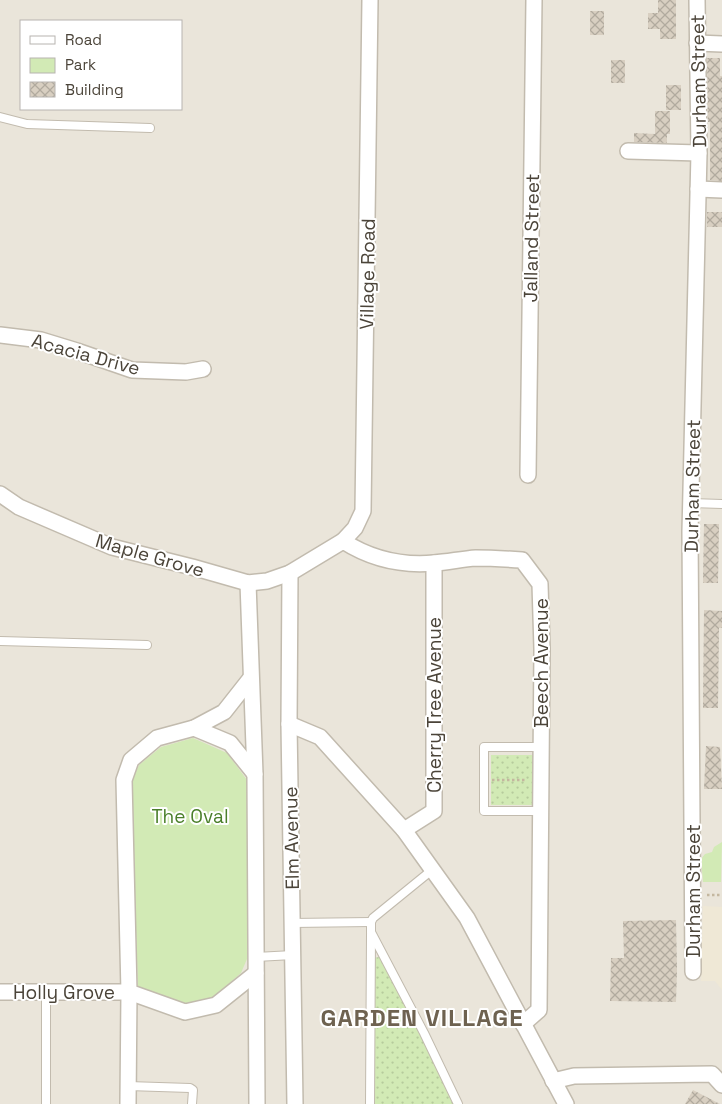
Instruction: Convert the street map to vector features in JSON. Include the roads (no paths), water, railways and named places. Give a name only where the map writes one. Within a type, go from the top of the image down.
[{"type":"street","name":"Village Road","points":[[343,541],[355,528],[363,511],[370,0]]},
{"type":"street","name":"Jalland Street","points":[[528,475],[534,0]]},
{"type":"street","name":"Durham Street","points":[[693,972],[691,503],[699,153],[697,0]]},
{"type":"street","points":[[697,43],[722,44]]},
{"type":"street","points":[[628,151],[699,153]]},
{"type":"street","points":[[698,190],[722,190]]},
{"type":"street","name":"Acacia Drive","points":[[0,335],[41,340],[77,350],[132,370],[186,372],[203,369]]},
{"type":"street","name":"Maple Grove","points":[[0,494],[19,507],[112,547],[248,583]]},
{"type":"street","name":"Beech Avenue","points":[[343,541],[373,557],[408,564],[434,564],[475,558],[522,560],[540,584],[542,649],[539,1010],[523,1024]]},
{"type":"street","points":[[248,583],[267,581],[290,573],[343,541]]},
{"type":"street","name":"Cherry Tree Avenue","points":[[404,830],[434,811],[434,564]]},
{"type":"street","name":"Elm Avenue","points":[[290,573],[289,724],[295,1104]]},
{"type":"street","name":"Elm Avenue","points":[[248,583],[250,679],[255,774],[257,1104]]},
{"type":"street","points":[[128,1104],[129,992],[124,780],[131,760],[157,738],[194,728],[224,712],[250,679]]},
{"type":"street","points":[[289,724],[320,737],[404,830],[467,918],[566,1104]]},
{"type":"street","points":[[194,728],[230,743],[255,774]]},
{"type":"street","points":[[129,992],[185,1012],[216,1005],[256,973]]},
{"type":"street","name":"Holly Grove","points":[[0,992],[129,992]]},
{"type":"street","points":[[553,1081],[574,1076],[712,1074],[722,1085]]},
{"type":"lane","points":[[0,117],[27,124],[150,128]]},
{"type":"lane","points":[[691,503],[722,504]]},
{"type":"lane","points":[[0,641],[147,645]]},
{"type":"lane","points":[[541,747],[484,747],[484,811],[541,811]]},
{"type":"lane","points":[[370,1104],[371,922],[373,918],[432,870]]},
{"type":"lane","points":[[292,923],[371,922]]},
{"type":"lane","points":[[371,932],[424,1033],[458,1104]]},
{"type":"lane","points":[[256,957],[293,956]]},
{"type":"lane","points":[[46,992],[46,1104]]},
{"type":"lane","points":[[128,1086],[190,1088],[192,1090],[192,1104]]},
{"type":"district","name":"GARDEN VILLAGE","points":[[422,1018]]},
{"type":"park label","name":"The Oval","points":[[190,816]]}]
